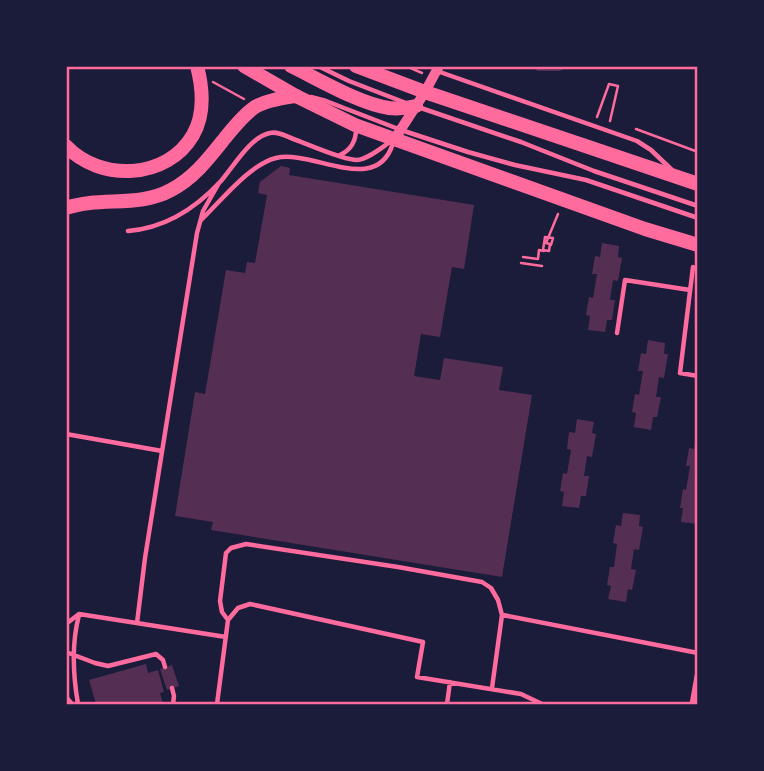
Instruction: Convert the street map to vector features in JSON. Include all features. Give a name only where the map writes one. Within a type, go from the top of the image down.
[{"type":"main road","points":[[244,66],[355,125],[397,135],[645,229],[698,245]]},
{"type":"main road","points":[[291,66],[367,102],[398,109],[416,106]]},
{"type":"main road","points":[[356,66],[698,184]]},
{"type":"main road","points":[[66,146],[89,164],[121,172],[145,169],[167,159],[186,145],[198,124],[202,106],[198,70]]},
{"type":"main road","points":[[66,208],[97,201],[125,202],[147,199],[170,191],[201,167],[238,122],[255,107],[296,96]]},
{"type":"street","points":[[397,135],[438,69]]},
{"type":"street","points":[[693,705],[698,676]]},
{"type":"lane","points":[[318,66],[349,81],[416,106],[698,206]]},
{"type":"lane","points":[[438,69],[637,141],[651,150],[681,178]]},
{"type":"lane","points":[[296,96],[326,101],[397,135],[586,180],[698,218]]},
{"type":"lane","points":[[339,155],[348,152],[352,147],[356,134],[355,125]]},
{"type":"lane","points":[[128,231],[152,228],[173,220],[219,183],[253,142],[272,132],[356,160],[397,135]]},
{"type":"lane","points":[[201,220],[250,172],[268,161],[278,157],[290,157],[356,170],[370,168],[386,158],[397,135]]},
{"type":"lane","points":[[137,623],[193,256],[203,211],[219,183]]},
{"type":"lane","points":[[693,267],[680,373],[698,376]]},
{"type":"lane","points":[[617,333],[625,280],[690,290]]},
{"type":"lane","points":[[66,434],[162,451]]},
{"type":"lane","points":[[228,620],[222,612],[220,601],[226,554],[231,548],[246,544],[482,582],[498,600],[502,615],[492,688]]},
{"type":"lane","points":[[217,705],[228,620],[238,608],[250,604],[423,642],[417,677],[521,694],[542,705]]},
{"type":"lane","points":[[78,705],[73,655],[79,614]]},
{"type":"lane","points":[[66,624],[79,614],[226,636]]},
{"type":"lane","points":[[502,615],[698,653]]},
{"type":"lane","points":[[66,652],[108,666],[156,654],[163,660],[165,667]]},
{"type":"lane","points":[[447,705],[450,681]]},
{"type":"lane","points":[[172,688],[173,705]]},
{"type":"lane","points":[[66,697],[72,705]]},
{"type":"path","points":[[198,70],[255,107]]},
{"type":"path","points":[[607,93],[609,84],[618,86],[609,121],[620,124]]},
{"type":"path","points":[[632,128],[698,152]]},
{"type":"path","points":[[523,257],[538,259],[539,250],[550,252],[553,238],[545,237],[543,250],[549,251],[550,244],[546,243]]},
{"type":"path","points":[[522,263],[542,266]]},
{"type":"building","points":[[529,66],[569,66],[560,71],[538,71]]},
{"type":"building","points":[[281,166],[290,168],[289,175],[474,205],[464,269],[452,267],[440,337],[421,334],[414,376],[440,380],[444,358],[503,367],[499,390],[532,395],[502,577],[211,530],[213,522],[175,516],[195,392],[205,394],[226,270],[245,273],[247,262],[255,263],[267,195],[258,193],[260,182]]},
{"type":"building","points":[[602,243],[619,246],[618,257],[622,258],[618,281],[613,280],[610,300],[615,300],[612,320],[607,320],[605,332],[588,330],[590,316],[586,315],[589,297],[593,298],[597,274],[592,274],[595,256],[600,257]]},
{"type":"building","points":[[648,340],[665,343],[664,354],[668,354],[664,378],[659,377],[656,397],[661,397],[651,430],[634,427],[636,413],[632,412],[635,394],[639,395],[643,371],[638,371],[641,353],[646,354]]},
{"type":"building","points":[[577,419],[594,422],[592,433],[596,434],[592,457],[587,456],[584,476],[589,476],[586,496],[581,496],[579,508],[562,506],[564,492],[560,491],[563,473],[567,474],[571,450],[567,449],[569,432],[575,433]]},
{"type":"building","points":[[696,436],[698,524],[681,522],[683,508],[680,508],[690,466],[686,466],[689,448],[694,449]]},
{"type":"building","points":[[623,513],[640,515],[639,526],[643,527],[639,550],[634,549],[631,569],[636,570],[632,590],[628,589],[626,602],[608,599],[611,586],[607,585],[610,567],[614,567],[617,544],[613,543],[616,525],[621,526]]},
{"type":"building","points":[[146,664],[148,673],[158,670],[164,692],[160,693],[163,704],[96,704],[89,680]]},
{"type":"building","points":[[172,665],[179,686],[167,690],[160,669]]}]
